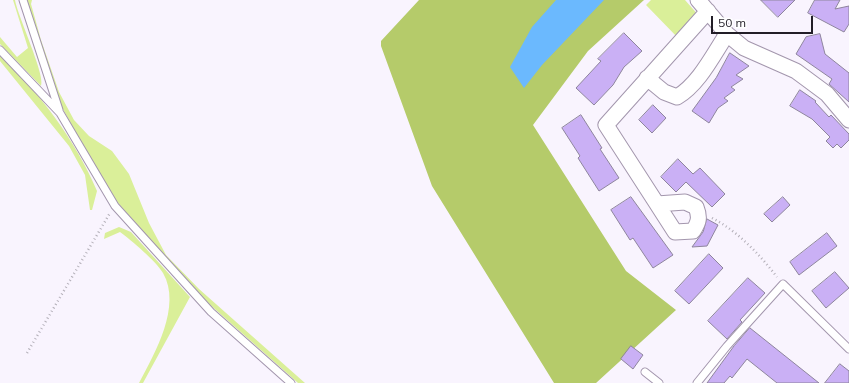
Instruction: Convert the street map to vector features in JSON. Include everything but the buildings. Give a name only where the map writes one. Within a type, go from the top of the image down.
[{"type":"street","points":[[657,204],[685,202],[696,207],[700,216],[698,224],[693,231],[675,232],[606,125],[647,78],[703,6],[727,34],[744,48],[796,71],[827,94],[849,120]]},
{"type":"street","points":[[647,78],[664,92],[677,97],[686,91],[695,81],[727,34]]},
{"type":"lane","points":[[23,0],[60,114]]},
{"type":"lane","points":[[0,50],[60,114],[115,206],[211,312],[291,383]]},
{"type":"lane","points":[[697,383],[727,346],[783,284],[849,349]]},
{"type":"lane","points":[[645,372],[659,383]]},
{"type":"path","points":[[27,353],[115,206]]},
{"type":"path","points":[[700,216],[709,217],[725,226],[759,253],[783,284]]},
{"type":"green space","points":[[13,0],[15,0],[36,59],[41,86],[0,44],[0,37],[17,57],[28,48]]},
{"type":"green space","points":[[26,0],[32,0],[31,4],[41,40],[59,92],[74,120],[89,136],[112,151],[129,174],[149,223],[166,255],[199,289],[305,383],[298,383],[199,295],[110,194],[59,102]]},
{"type":"green space","points":[[419,0],[644,0],[588,51],[533,125],[626,271],[676,310],[596,383],[554,383],[432,186],[381,46],[381,41]]},
{"type":"green space","points":[[651,0],[685,0],[700,17],[679,39],[646,5]]},
{"type":"green space","points":[[0,54],[42,101],[67,135],[78,153],[97,191],[92,210],[90,210],[85,175],[69,146],[0,61]]},
{"type":"green space","points":[[119,227],[131,232],[190,297],[143,383],[139,383],[159,344],[168,314],[170,300],[168,286],[160,268],[120,232],[104,239],[105,233]]},
{"type":"water","points":[[556,0],[604,0],[542,65],[524,88],[510,67],[532,27]]}]
